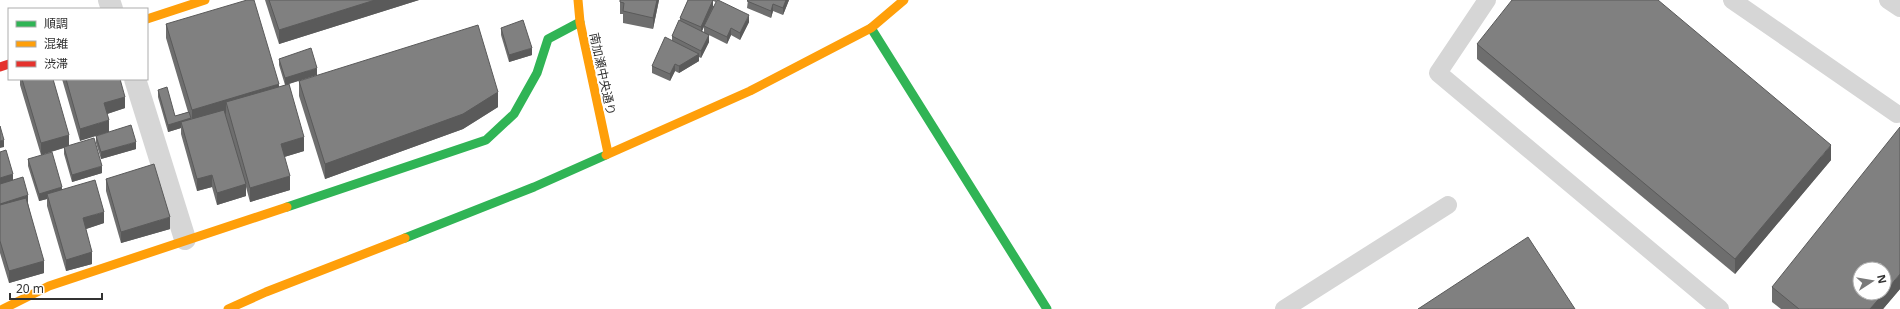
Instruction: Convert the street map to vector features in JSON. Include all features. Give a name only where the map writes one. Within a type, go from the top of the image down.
[{"type":"street","points":[[148,19],[205,0]]},
{"type":"street","name":"南加瀬中央通り","points":[[578,0],[580,22],[608,153]]},
{"type":"street","points":[[228,309],[266,292],[534,187],[750,91],[871,28],[901,1]]},
{"type":"street","points":[[3,309],[49,286],[185,239],[486,140],[514,114],[537,73],[548,39],[580,22]]},
{"type":"street","points":[[871,28],[1047,309]]},
{"type":"street","points":[[135,80],[185,239]]},
{"type":"lane","points":[[1487,0],[1438,73],[1720,309]]},
{"type":"lane","points":[[1732,0],[1897,114]]},
{"type":"lane","points":[[1888,0],[1900,8]]},
{"type":"lane","points":[[1284,309],[1448,205]]},
{"type":"building","points":[[247,0],[254,0],[279,84],[192,110],[166,24]]},
{"type":"building","points":[[269,0],[375,0],[279,30]]},
{"type":"building","points":[[620,0],[657,0],[653,18],[623,11],[624,3],[620,2]]},
{"type":"building","points":[[688,0],[713,0],[701,27],[680,18]]},
{"type":"building","points":[[717,0],[749,15],[740,33],[731,28],[727,37],[704,26]]},
{"type":"building","points":[[786,0],[783,8],[773,4],[771,11],[747,1]]},
{"type":"building","points":[[1512,0],[1658,0],[1831,145],[1735,259],[1477,44]]},
{"type":"building","points":[[523,20],[532,48],[509,55],[501,28]]},
{"type":"building","points":[[679,20],[709,35],[701,51],[672,36]]},
{"type":"building","points":[[478,25],[498,92],[463,114],[325,164],[299,81]]},
{"type":"building","points":[[665,37],[699,54],[679,66],[675,64],[670,74],[652,66]]},
{"type":"building","points":[[311,48],[317,68],[285,78],[279,59]]},
{"type":"building","points":[[22,80],[53,80],[69,135],[41,143]]},
{"type":"building","points":[[66,80],[120,80],[125,97],[104,103],[109,120],[80,129]]},
{"type":"building","points":[[289,84],[304,137],[281,144],[290,176],[250,188],[226,102]]},
{"type":"building","points":[[167,87],[175,116],[189,112],[191,118],[168,125],[158,90]]},
{"type":"building","points":[[224,110],[246,184],[217,193],[212,175],[197,179],[181,122]]},
{"type":"building","points":[[131,125],[136,142],[101,152],[96,136]]},
{"type":"building","points":[[0,126],[4,140],[0,141]]},
{"type":"building","points":[[1900,127],[1900,274],[1892,284],[1892,261],[1852,261],[1852,301],[1877,301],[1870,309],[1799,309],[1772,287]]},
{"type":"building","points":[[94,138],[102,166],[72,175],[64,147]]},
{"type":"building","points":[[6,150],[13,174],[0,178],[0,152]]},
{"type":"building","points":[[52,152],[62,187],[39,194],[28,159]]},
{"type":"building","points":[[154,164],[170,217],[121,232],[106,179]]},
{"type":"building","points":[[23,177],[28,195],[0,204],[0,184]]},
{"type":"building","points":[[95,180],[104,212],[83,218],[92,252],[66,260],[47,194]]},
{"type":"building","points":[[26,198],[44,261],[9,271],[0,241],[0,205]]},
{"type":"building","points":[[1528,237],[1575,309],[1418,309]]},
{"type":"traffic: fast","points":[[287,207],[486,140],[514,114],[537,73],[548,39],[580,22]]},
{"type":"traffic: fast","points":[[871,28],[1047,309]]},
{"type":"traffic: fast","points":[[405,238],[534,187],[606,155]]},
{"type":"traffic: slow","points":[[148,19],[205,0]]},
{"type":"traffic: slow","points":[[578,0],[580,22],[608,153]]},
{"type":"traffic: slow","points":[[606,155],[750,91],[871,28],[904,0]]},
{"type":"traffic: slow","points":[[3,309],[49,286],[287,207]]},
{"type":"traffic: slow","points":[[228,309],[266,292],[405,238]]},
{"type":"traffic: jam","points":[[0,67],[8,64]]}]
